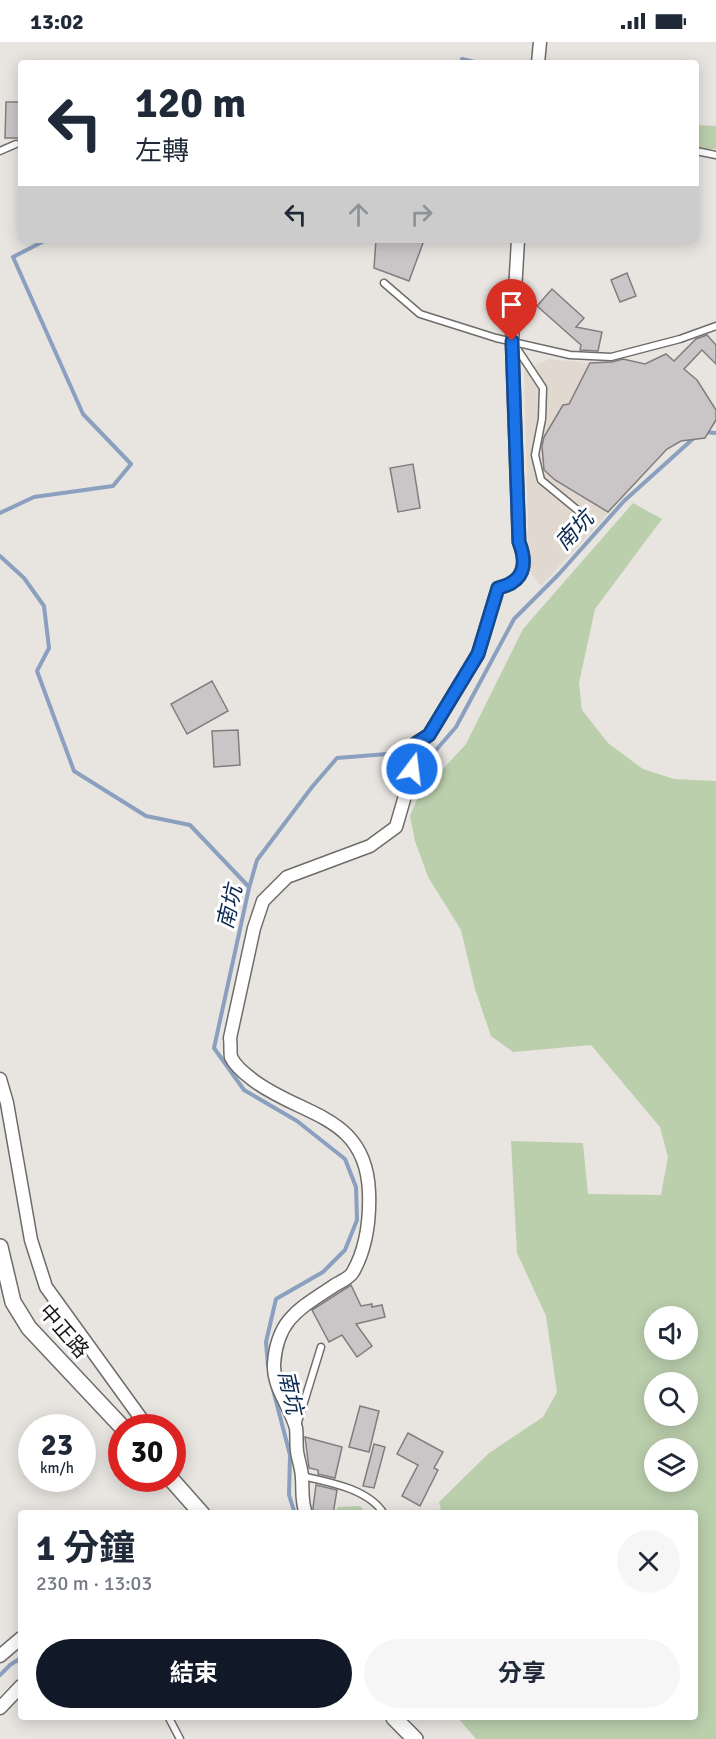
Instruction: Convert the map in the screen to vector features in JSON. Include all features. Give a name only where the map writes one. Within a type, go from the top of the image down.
[{"type":"street","points":[[538,60],[540,42]]},
{"type":"street","points":[[304,1510],[296,1428],[276,1383],[274,1365],[278,1342],[286,1322],[297,1310],[352,1274],[363,1245],[368,1222],[369,1192],[366,1164],[353,1140],[329,1121],[260,1086],[243,1073],[231,1057],[230,1038],[254,928],[263,901],[287,877],[370,846],[396,826],[417,743],[429,735],[478,654],[498,588],[512,585],[522,572],[524,556],[519,542],[512,341],[518,243]]},
{"type":"street","points":[[0,1079],[7,1103],[31,1240],[46,1287],[138,1414]]},
{"type":"street","name":"中正路","points":[[0,1247],[13,1302],[29,1328],[110,1414]]},
{"type":"street","points":[[183,1492],[198,1510]]},
{"type":"street","points":[[0,1656],[18,1641]]},
{"type":"street","points":[[0,1708],[18,1689]]},
{"type":"street","points":[[396,1720],[415,1739]]},
{"type":"lane","points":[[0,151],[16,144]]},
{"type":"lane","points":[[699,152],[716,155]]},
{"type":"lane","points":[[384,283],[420,314],[496,338],[570,355],[611,357],[680,339],[716,326]]},
{"type":"lane","points":[[512,341],[543,388],[542,419],[535,455],[541,480],[592,522]]},
{"type":"lane","points":[[296,1428],[321,1347]]},
{"type":"lane","points":[[302,1476],[344,1486],[378,1504],[382,1510]]},
{"type":"lane","points":[[170,1720],[180,1739]]},
{"type":"shaded area","points":[[666,354],[697,380],[716,410],[716,420],[705,438],[681,441],[667,449],[541,586],[529,570],[524,371],[549,359],[590,363],[617,358],[645,364]]},
{"type":"green space","points":[[699,125],[716,126],[716,149],[699,149]]},
{"type":"green space","points":[[633,503],[662,519],[595,609],[579,683],[582,710],[608,743],[643,769],[674,779],[716,781],[716,1739],[476,1739],[460,1720],[698,1720],[698,1510],[441,1510],[439,1502],[489,1453],[543,1417],[557,1392],[546,1316],[517,1253],[511,1141],[583,1143],[588,1194],[661,1195],[668,1157],[660,1127],[591,1045],[513,1052],[491,1036],[475,989],[461,930],[428,877],[415,841],[410,816],[419,795],[466,744],[523,629]]},
{"type":"green space","points":[[360,1506],[363,1510],[336,1510],[338,1507]]},
{"type":"building","points":[[6,102],[18,102],[18,138],[5,138]]},
{"type":"building","points":[[376,243],[423,243],[409,281],[374,268]]},
{"type":"building","points":[[627,273],[636,296],[620,302],[611,280]]},
{"type":"building","points":[[552,289],[584,318],[576,327],[602,332],[598,351],[580,350],[581,345],[537,306]]},
{"type":"building","points":[[707,335],[716,345],[716,364],[702,350],[684,369],[697,380],[716,410],[716,420],[705,438],[681,441],[667,449],[608,512],[555,480],[544,470],[542,446],[544,437],[563,405],[569,404],[590,363],[623,359],[645,364],[666,354],[674,361],[696,339]]},
{"type":"building","points":[[413,464],[420,508],[398,512],[390,468]]},
{"type":"building","points":[[212,681],[228,711],[187,734],[171,704]]},
{"type":"building","points":[[238,730],[240,765],[214,767],[212,731]]},
{"type":"building","points":[[351,1285],[361,1306],[382,1305],[385,1317],[356,1324],[372,1346],[357,1357],[342,1335],[329,1342],[312,1310]]},
{"type":"building","points":[[360,1406],[379,1411],[369,1452],[349,1447]]},
{"type":"building","points":[[408,1433],[443,1452],[434,1468],[438,1470],[420,1506],[402,1496],[418,1465],[397,1454]]},
{"type":"building","points":[[305,1437],[342,1447],[335,1478],[318,1474],[318,1470],[309,1468]]},
{"type":"building","points":[[374,1444],[385,1447],[374,1488],[363,1486]]},
{"type":"building","points":[[316,1485],[337,1490],[334,1510],[313,1510]]},
{"type":"waterway","points":[[462,60],[466,60]]},
{"type":"waterway","points":[[0,513],[34,497],[113,486],[131,464],[83,414],[13,257],[40,243]]},
{"type":"waterway","name":"南坑","points":[[704,432],[716,433]]},
{"type":"waterway","name":"南坑","points":[[419,751],[436,750],[456,727],[514,619],[559,574],[624,501],[695,437]]},
{"type":"waterway","points":[[0,556],[24,578],[44,606],[49,648],[37,671],[74,771],[146,816],[190,825],[249,887]]},
{"type":"waterway","name":"南坑","points":[[268,1366],[266,1342],[276,1299],[323,1272],[345,1250],[357,1220],[356,1187],[345,1159],[297,1121],[244,1090],[214,1048],[249,888],[257,860],[337,758],[412,752]]},
{"type":"waterway","name":"南坑","points":[[269,1374],[290,1455],[289,1495],[294,1510]]},
{"type":"waterway","name":"南坑","points":[[0,1675],[18,1660]]},
{"type":"route","points":[[412,769],[417,743],[429,735],[478,654],[498,588],[512,585],[522,572],[524,556],[519,542],[512,341]]}]
